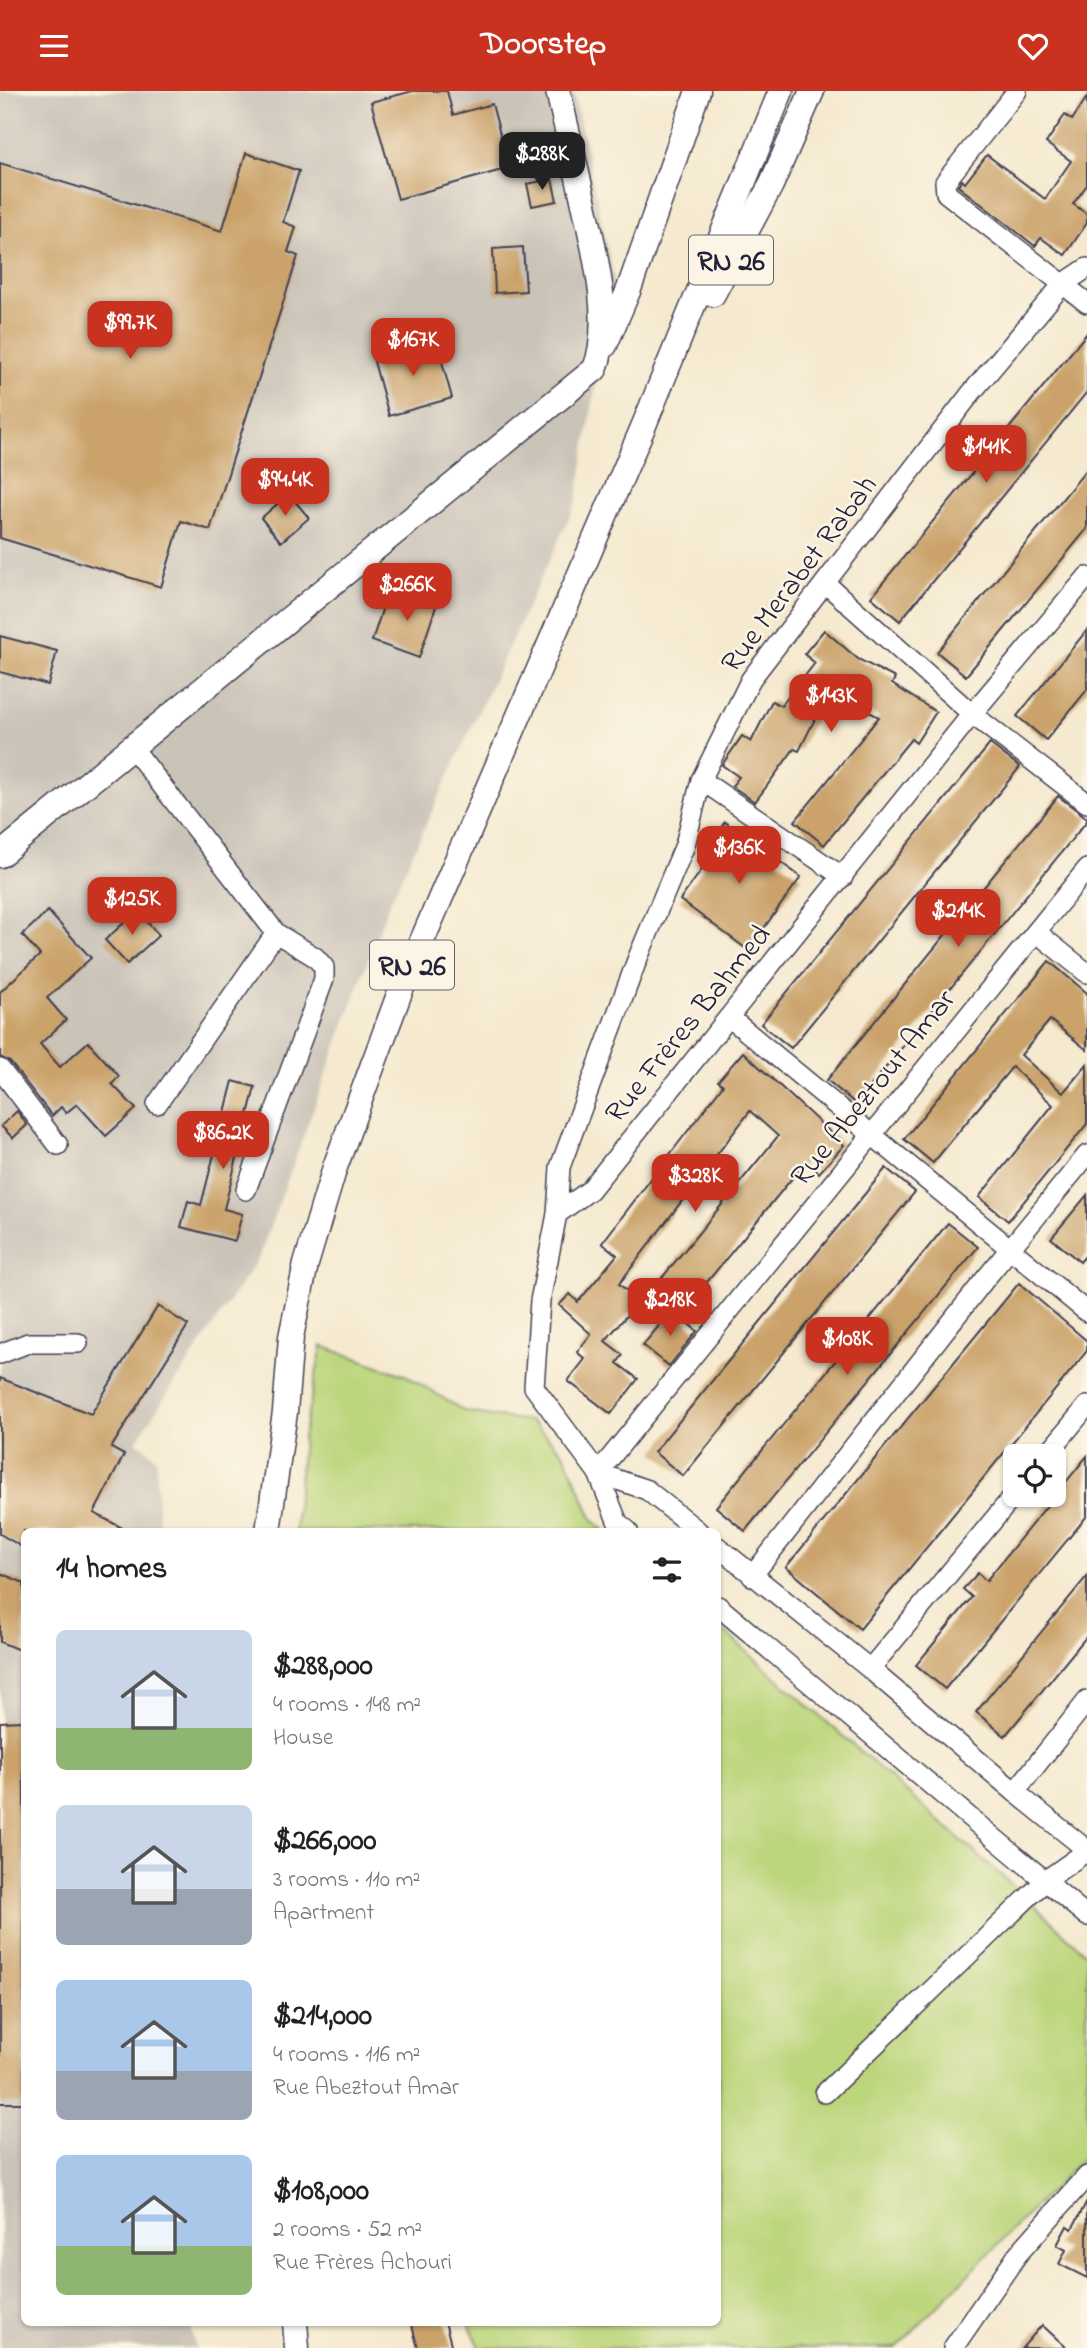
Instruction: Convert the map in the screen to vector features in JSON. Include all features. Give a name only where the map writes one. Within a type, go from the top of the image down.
[{"type":"main road","points":[[558,91],[596,261],[602,305],[601,355]]},
{"type":"main road","points":[[0,855],[595,369],[629,289],[698,91]]},
{"type":"main road","name":"RN 26","points":[[268,1528],[285,1412],[291,1337],[306,1263],[335,1167],[400,992],[644,425],[780,91]]},
{"type":"main road","name":"RN 26","points":[[644,425],[771,185],[812,91]]},
{"type":"main road","points":[[295,2326],[297,2348]]},
{"type":"street","points":[[1017,91],[945,182],[946,193],[1087,303]]},
{"type":"street","name":"Rue Merabet Rabah","points":[[557,1214],[560,1167],[637,960],[685,845],[701,780],[751,679],[972,392],[1063,284],[1087,268]]},
{"type":"street","name":"Rue Frères Bahmed","points":[[557,1214],[590,1191],[972,714],[1087,577]]},
{"type":"street","points":[[825,583],[972,714],[1087,803]]},
{"type":"street","points":[[132,747],[276,933],[315,957],[324,967],[324,979],[246,1191]]},
{"type":"street","points":[[701,780],[843,877]]},
{"type":"street","name":"Rue Abeztout Amar","points":[[598,1473],[1087,869]]},
{"type":"street","points":[[1036,932],[1087,973]]},
{"type":"street","points":[[158,1104],[276,933]]},
{"type":"street","points":[[730,1018],[1087,1312]]},
{"type":"street","points":[[0,1069],[58,1145]]},
{"type":"street","points":[[752,1576],[1087,1155]]},
{"type":"street","points":[[557,1214],[540,1301],[534,1387],[598,1473],[618,1523],[624,1528]]},
{"type":"street","points":[[0,1354],[28,1343],[78,1343]]},
{"type":"street","points":[[1056,1444],[1087,1406]]},
{"type":"street","points":[[598,1473],[648,1490],[693,1528]]},
{"type":"street","points":[[870,1669],[1004,1507]]},
{"type":"street","points":[[721,1550],[870,1669],[1087,1850],[1046,1880],[825,2093]]},
{"type":"street","points":[[721,1609],[1087,1916]]},
{"type":"street","points":[[1015,1792],[1087,1701]]},
{"type":"street","points":[[953,2348],[969,2338],[1017,2255],[1087,2176]]},
{"type":"shaded area","points":[[0,91],[573,91],[614,278],[576,503],[388,906],[259,1257],[136,1441],[156,1457],[159,1528],[21,1528],[21,2326],[190,2326],[196,2348],[0,2348]]},
{"type":"green space","points":[[322,1346],[407,1376],[464,1411],[531,1421],[564,1453],[593,1520],[602,1528],[295,1528],[303,1437]]},
{"type":"green space","points":[[721,1629],[1021,1893],[1087,1955],[1087,2154],[896,2348],[479,2348],[471,2326],[721,2326]]},
{"type":"building","points":[[413,91],[447,91],[453,115],[492,104],[509,168],[398,199],[371,102]]},
{"type":"building","points":[[1087,97],[1087,185],[1073,204],[1087,214],[1087,223],[1065,255],[1041,238],[1035,246],[958,186],[962,180],[965,183],[987,155],[1045,199],[1071,161],[1046,143],[1065,115],[1072,120]]},
{"type":"building","points":[[246,153],[299,171],[283,222],[296,227],[288,252],[298,256],[210,530],[181,521],[161,587],[0,538],[0,163],[222,231]]},
{"type":"building","points":[[552,179],[557,201],[532,206],[527,184]]},
{"type":"building","points":[[523,247],[526,291],[495,293],[493,249]]},
{"type":"building","points":[[1087,333],[1087,392],[900,621],[871,597]]},
{"type":"building","points":[[436,340],[452,398],[389,416],[373,358]]},
{"type":"building","points":[[1087,469],[1087,529],[966,676],[937,652]]},
{"type":"building","points":[[289,494],[309,518],[281,542],[261,518]]},
{"type":"building","points":[[408,587],[439,597],[419,658],[372,641],[385,601],[402,606]]},
{"type":"building","points":[[824,630],[858,659],[895,678],[892,684],[936,712],[916,743],[911,739],[824,845],[795,821],[879,717],[839,696],[822,717],[818,713],[799,751],[794,749],[755,802],[732,786],[739,777],[722,765],[742,736],[751,742],[772,701],[781,706],[815,663],[804,654]]},
{"type":"building","points":[[1087,630],[1087,690],[1046,740],[1017,716]]},
{"type":"building","points":[[0,636],[57,651],[48,685],[0,672]]},
{"type":"building","points":[[990,744],[1020,767],[791,1048],[761,1024]]},
{"type":"building","points":[[1058,796],[1087,818],[1087,821],[856,1104],[827,1080]]},
{"type":"building","points":[[725,822],[801,877],[748,950],[680,900],[703,868],[698,860]]},
{"type":"building","points":[[48,911],[91,958],[47,998],[66,1020],[40,1044],[60,1067],[88,1042],[119,1076],[112,1084],[136,1109],[106,1136],[77,1104],[66,1113],[61,1107],[52,1116],[10,1062],[0,1057],[0,992],[40,955],[22,935]]},
{"type":"building","points":[[137,911],[159,935],[127,964],[105,940]]},
{"type":"building","points":[[1049,961],[1087,993],[1087,1050],[1050,1020],[1021,1055],[1063,1093],[1087,1064],[1087,1124],[1008,1221],[979,1197],[1053,1105],[1012,1067],[933,1163],[904,1139]]},
{"type":"building","points":[[743,1052],[844,1145],[819,1173],[806,1161],[685,1309],[656,1285],[778,1136],[750,1111],[619,1284],[639,1301],[605,1341],[623,1355],[617,1363],[638,1379],[611,1414],[568,1381],[585,1359],[577,1352],[591,1334],[559,1305],[570,1294],[578,1302],[617,1255],[602,1243],[723,1085],[718,1081]]},
{"type":"building","points":[[233,1081],[255,1087],[224,1209],[242,1214],[235,1241],[181,1227],[188,1201],[201,1205]]},
{"type":"building","points":[[17,1111],[27,1125],[13,1138],[1,1126]]},
{"type":"building","points":[[886,1168],[915,1192],[683,1476],[654,1452]]},
{"type":"building","points":[[1087,1195],[1087,1254],[1080,1262],[1051,1238]]},
{"type":"building","points":[[948,1223],[978,1247],[745,1531],[716,1507]]},
{"type":"building","points":[[1019,1283],[1087,1341],[1087,1351],[1011,1444],[1003,1444],[1003,1454],[860,1629],[786,1567]]},
{"type":"building","points":[[158,1306],[188,1325],[111,1448],[124,1455],[94,1513],[122,1528],[21,1528],[21,1546],[0,1534],[0,1378],[91,1414]]},
{"type":"building","points":[[672,1310],[697,1331],[669,1366],[643,1345]]},
{"type":"building","points":[[1087,1456],[1087,1516],[945,1689],[916,1665],[972,1597],[963,1589],[978,1573],[986,1581],[1046,1507],[1066,1507],[1066,1482]]},
{"type":"building","points":[[0,1573],[21,1582],[21,1651],[0,1642]]},
{"type":"building","points":[[1087,1576],[1087,1636],[1005,1736],[976,1712]]},
{"type":"building","points":[[21,1721],[21,2103],[0,2103],[0,1722]]},
{"type":"building","points":[[1087,2201],[1087,2278],[1059,2264],[1066,2250],[1057,2245],[1067,2226],[1072,2229]]},
{"type":"building","points":[[1042,2325],[1067,2348],[1022,2348]]},
{"type":"building","points":[[412,2326],[446,2326],[452,2348],[418,2348]]}]
